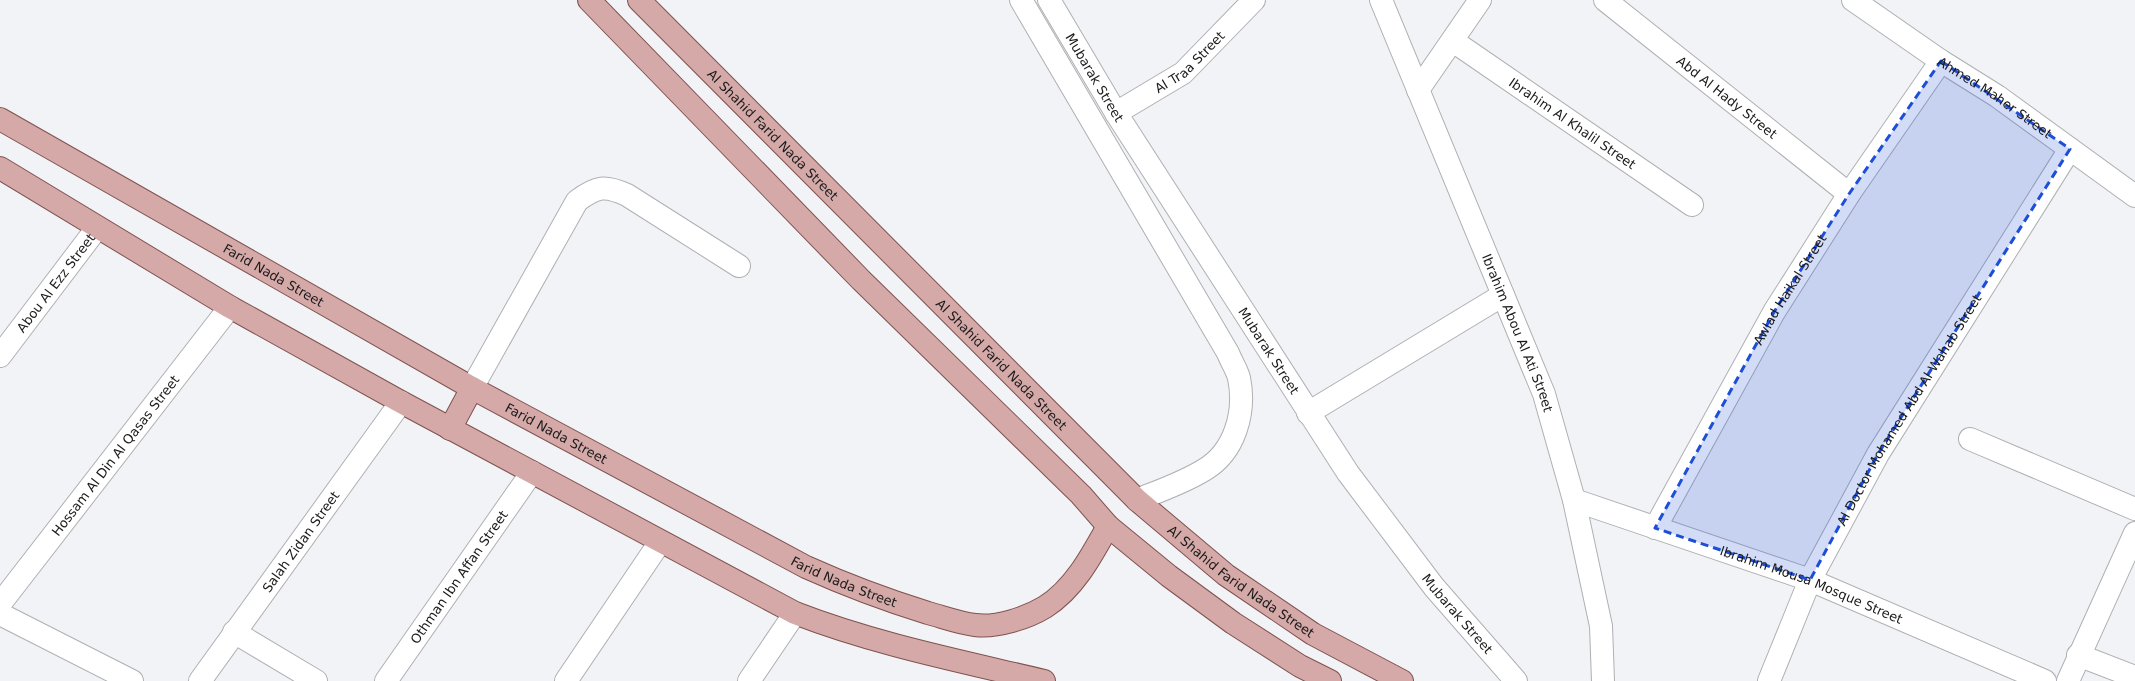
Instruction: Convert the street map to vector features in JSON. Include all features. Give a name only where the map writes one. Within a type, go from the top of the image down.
[{"type":"main road","points":[[589,0],[861,280],[1081,496],[1108,526],[1233,623],[1300,666],[1330,681]]},
{"type":"main road","name":"Al Shahid Farid Nada Street","points":[[639,0],[1137,500],[1226,575],[1313,634],[1402,681]]},
{"type":"main road","name":"Farid Nada Street","points":[[0,119],[472,388],[806,567],[894,603],[976,625],[1012,622],[1045,607],[1069,585],[1086,564],[1108,526]]},
{"type":"main road","points":[[0,168],[230,307],[450,429],[795,613],[835,628],[870,638],[1044,681]]},
{"type":"main road","points":[[450,429],[472,388]]},
{"type":"street","name":"Mubarak Street","points":[[1021,0],[1228,353],[1239,377],[1242,403],[1237,428],[1225,452],[1206,470],[1137,500]]},
{"type":"street","name":"Mubarak Street","points":[[1049,0],[1116,113],[1308,413],[1390,531],[1434,588],[1516,681]]},
{"type":"street","name":"Al Traa Street","points":[[1116,113],[1183,73],[1254,0]]},
{"type":"street","name":"Ibrahim Abou Al Ati Street","points":[[1381,0],[1544,394],[1574,500],[1601,626],[1603,681]]},
{"type":"street","points":[[1418,90],[1480,0]]},
{"type":"street","name":"Abd Al Hady Street","points":[[1605,0],[1849,194]]},
{"type":"street","name":"Ahmed Maher Street","points":[[1853,0],[1941,61],[1997,96],[2135,196]]},
{"type":"street","name":"Ibrahim Al Khalil Street","points":[[1453,41],[1692,205]]},
{"type":"street","name":"Awlad Haikal Street","points":[[1655,528],[1774,312],[1849,194],[1941,61]]},
{"type":"street","name":"Al Doctor Mohamed Abd Al Wahab Street","points":[[1770,681],[1810,580],[1878,454],[2070,149]]},
{"type":"street","points":[[472,388],[577,201],[592,190],[610,187],[627,196],[739,266]]},
{"type":"street","name":"Abou Al Ezz Street","points":[[0,356],[97,228]]},
{"type":"street","points":[[1308,413],[1503,295]]},
{"type":"street","name":"Hossam Al Din Al Qasas Street","points":[[0,604],[230,307]]},
{"type":"street","name":"Salah Zidan Street","points":[[200,681],[401,402]]},
{"type":"street","points":[[1970,439],[2135,510]]},
{"type":"street","name":"Othman Ibn Affan Street","points":[[386,681],[532,472]]},
{"type":"street","name":"Ibrahim Mousa Mosque Street","points":[[1574,500],[1810,580],[2045,681]]},
{"type":"street","points":[[566,681],[660,542]]},
{"type":"street","points":[[2068,681],[2078,655],[2132,547]]},
{"type":"street","points":[[749,681],[795,613]]},
{"type":"street","points":[[0,614],[132,681]]},
{"type":"street","points":[[234,632],[316,681]]},
{"type":"street","points":[[2078,655],[2135,678]]},
{"type":"highlighted area","points":[[1941,61],[2070,149],[1878,454],[1810,580],[1655,528],[1774,312],[1849,194]]}]
